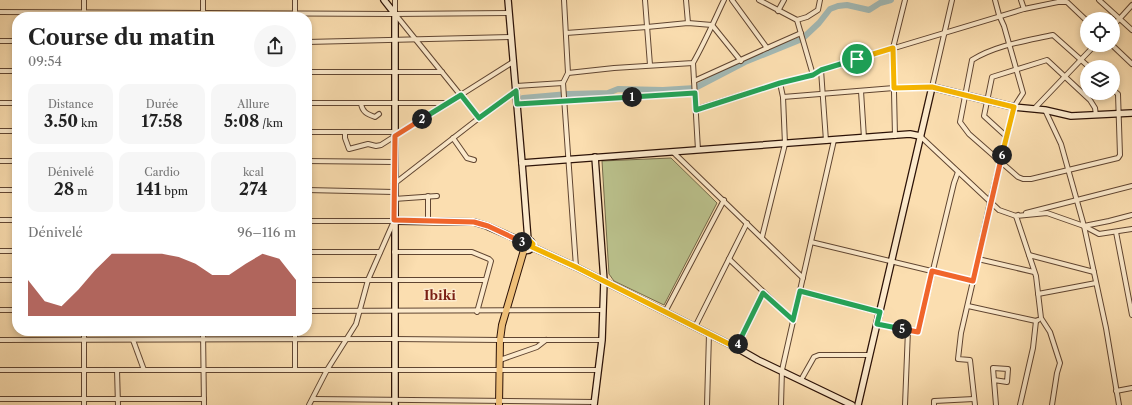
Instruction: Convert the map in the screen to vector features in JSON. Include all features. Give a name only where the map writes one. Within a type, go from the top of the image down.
[{"type":"main road","points":[[499,403],[500,340],[506,312],[524,250]]},
{"type":"street","points":[[84,0],[84,12]]},
{"type":"street","points":[[203,0],[203,12]]},
{"type":"street","points":[[295,12],[296,0]]},
{"type":"street","points":[[384,0],[479,118]]},
{"type":"street","points":[[394,402],[395,0]]},
{"type":"street","points":[[508,0],[522,162],[525,241],[522,247],[524,250],[528,251],[532,247]]},
{"type":"street","points":[[564,0],[568,73],[563,83],[576,267]]},
{"type":"street","points":[[645,0],[650,66]]},
{"type":"street","points":[[686,0],[688,23]]},
{"type":"street","points":[[698,150],[693,63],[705,43],[724,0]]},
{"type":"street","points":[[732,0],[767,48]]},
{"type":"street","points":[[760,0],[797,20],[807,17],[818,10],[820,0]]},
{"type":"street","points":[[778,11],[784,0]]},
{"type":"street","points":[[895,136],[893,48],[905,0]]},
{"type":"street","points":[[858,405],[952,0]]},
{"type":"street","points":[[975,405],[970,360],[958,360],[961,333],[990,202],[1014,107],[1023,93],[995,0]]},
{"type":"street","points":[[1022,0],[1024,9]]},
{"type":"street","points":[[696,110],[780,83],[813,75],[821,70],[999,16],[1024,9],[1072,0]]},
{"type":"street","points":[[1099,0],[1112,12]]},
{"type":"street","points":[[1067,2],[1080,15]]},
{"type":"street","points":[[1132,5],[1120,19],[1132,30]]},
{"type":"street","points":[[0,12],[12,12]]},
{"type":"street","points":[[312,15],[509,13]]},
{"type":"street","points":[[797,20],[813,75]]},
{"type":"street","points":[[566,33],[688,23],[712,25],[741,61]]},
{"type":"street","points":[[694,81],[800,33]]},
{"type":"street","points":[[1081,59],[1053,35],[1009,45],[982,54],[972,60],[964,95],[960,122],[969,134],[1018,177],[1031,180],[1118,158],[1120,154],[1119,100]]},
{"type":"street","points":[[312,42],[511,37]]},
{"type":"street","points":[[0,41],[12,41]]},
{"type":"street","points":[[1034,109],[1088,52]]},
{"type":"street","points":[[1119,52],[1132,64]]},
{"type":"street","points":[[1007,137],[984,116],[992,77],[1016,68],[1047,60],[1090,100],[1095,108],[1096,115]]},
{"type":"street","points":[[345,132],[345,138],[349,149],[368,144],[378,146],[385,144],[395,134],[514,62]]},
{"type":"street","points":[[568,73],[693,63]]},
{"type":"street","points":[[821,70],[826,141]]},
{"type":"street","points":[[0,71],[12,71]]},
{"type":"street","points":[[312,72],[442,72]]},
{"type":"street","points":[[394,184],[516,88],[563,83]]},
{"type":"street","points":[[762,237],[785,144],[780,83]]},
{"type":"street","points":[[782,97],[894,88],[932,87],[1014,107],[1045,110],[1071,116],[1132,113]]},
{"type":"street","points":[[861,91],[864,138]]},
{"type":"street","points":[[517,104],[695,93]]},
{"type":"street","points":[[0,103],[12,103]]},
{"type":"street","points":[[312,103],[448,103]]},
{"type":"street","points":[[361,103],[362,110],[365,113],[375,117],[379,114]]},
{"type":"street","points":[[1045,110],[1061,144],[1084,226],[1106,328],[1119,405]]},
{"type":"street","points":[[0,131],[12,132]]},
{"type":"street","points":[[312,132],[395,134]]},
{"type":"street","points":[[522,162],[910,134],[920,136],[999,210],[1016,216],[1047,213],[1084,226],[1098,234],[1132,229]]},
{"type":"street","points":[[453,138],[467,158],[474,160]]},
{"type":"street","points":[[781,405],[782,370],[834,140]]},
{"type":"street","points":[[673,152],[803,278]]},
{"type":"street","points":[[313,399],[394,402],[595,403],[602,340],[604,281],[595,157]]},
{"type":"street","points":[[0,161],[12,161]]},
{"type":"street","points":[[312,161],[395,162]]},
{"type":"street","points":[[877,324],[918,332],[954,183],[958,172]]},
{"type":"street","points":[[1016,216],[1132,186]]},
{"type":"street","points":[[0,190],[12,190]]},
{"type":"street","points":[[312,190],[394,192]]},
{"type":"street","points":[[428,196],[428,222]]},
{"type":"street","points":[[394,198],[437,196]]},
{"type":"street","points":[[665,312],[724,200]]},
{"type":"street","points":[[1084,226],[1132,215]]},
{"type":"street","points":[[1016,216],[1034,272],[1040,318],[1050,332],[1060,363],[1057,372],[1052,405]]},
{"type":"street","points":[[0,220],[12,220]]},
{"type":"street","points":[[312,221],[394,220],[474,222],[481,223],[525,241],[532,242],[532,247]]},
{"type":"street","points":[[309,405],[326,370],[356,324],[368,280],[394,220]]},
{"type":"street","points":[[695,327],[747,223]]},
{"type":"street","points":[[1116,232],[1132,315]]},
{"type":"street","points":[[811,242],[973,281]]},
{"type":"street","points":[[532,247],[576,267],[710,334],[758,360],[782,370],[852,405]]},
{"type":"street","points":[[0,251],[12,251]]},
{"type":"street","points":[[312,252],[380,252]]},
{"type":"street","points":[[394,252],[472,252],[489,259],[491,261],[477,312]]},
{"type":"street","points":[[1029,256],[1094,272]]},
{"type":"street","points":[[729,259],[793,320]]},
{"type":"street","points":[[978,259],[1034,272]]},
{"type":"street","points":[[0,280],[12,280]]},
{"type":"street","points":[[312,280],[485,280]]},
{"type":"street","points":[[1038,294],[1096,284]]},
{"type":"street","points":[[800,291],[880,312]]},
{"type":"street","points":[[737,348],[763,293]]},
{"type":"street","points":[[968,306],[1036,321]]},
{"type":"street","points":[[0,310],[12,310]]},
{"type":"street","points":[[312,311],[506,312],[603,310]]},
{"type":"street","points":[[1020,405],[1033,348],[1036,321],[1040,318]]},
{"type":"street","points":[[905,405],[908,330]]},
{"type":"street","points":[[707,405],[710,334]]},
{"type":"street","points":[[84,336],[84,405]]},
{"type":"street","points":[[203,336],[204,405]]},
{"type":"street","points":[[295,339],[295,370]]},
{"type":"street","points":[[0,340],[602,340]]},
{"type":"street","points":[[133,340],[144,370]]},
{"type":"street","points":[[500,360],[537,347],[546,340]]},
{"type":"street","points":[[801,380],[814,357],[819,355],[870,355]]},
{"type":"street","points":[[994,380],[1007,382],[1008,369],[993,368],[996,405]]},
{"type":"street","points":[[0,370],[598,370]]},
{"type":"street","points":[[117,370],[118,405]]},
{"type":"street","points":[[1116,391],[1132,388]]},
{"type":"street","points":[[0,399],[204,399]]},
{"type":"street","points":[[148,399],[148,405]]},
{"type":"street","points":[[934,405],[934,401],[974,399]]},
{"type":"green space","points":[[671,158],[717,203],[664,305],[614,281],[609,274],[602,161]]},
{"type":"waterway","points":[[523,98],[568,94],[608,93],[618,89],[663,90],[695,88],[745,62],[802,39],[819,23],[830,9],[847,5],[869,10],[880,3],[891,0]]},
{"type":"district","name":"Ibiki","points":[[440,295]]},
{"type":"route","points":[[893,48],[894,88],[932,87],[1014,107],[990,202],[973,281],[932,271],[918,332],[877,324],[880,312],[800,291],[793,320],[763,293],[737,348],[576,267],[532,247],[533,244],[529,240],[523,242],[481,223],[394,220],[395,136],[461,95],[479,118],[516,91],[517,104],[695,93],[696,110],[780,83],[813,75],[821,70],[857,59],[893,48]]}]
